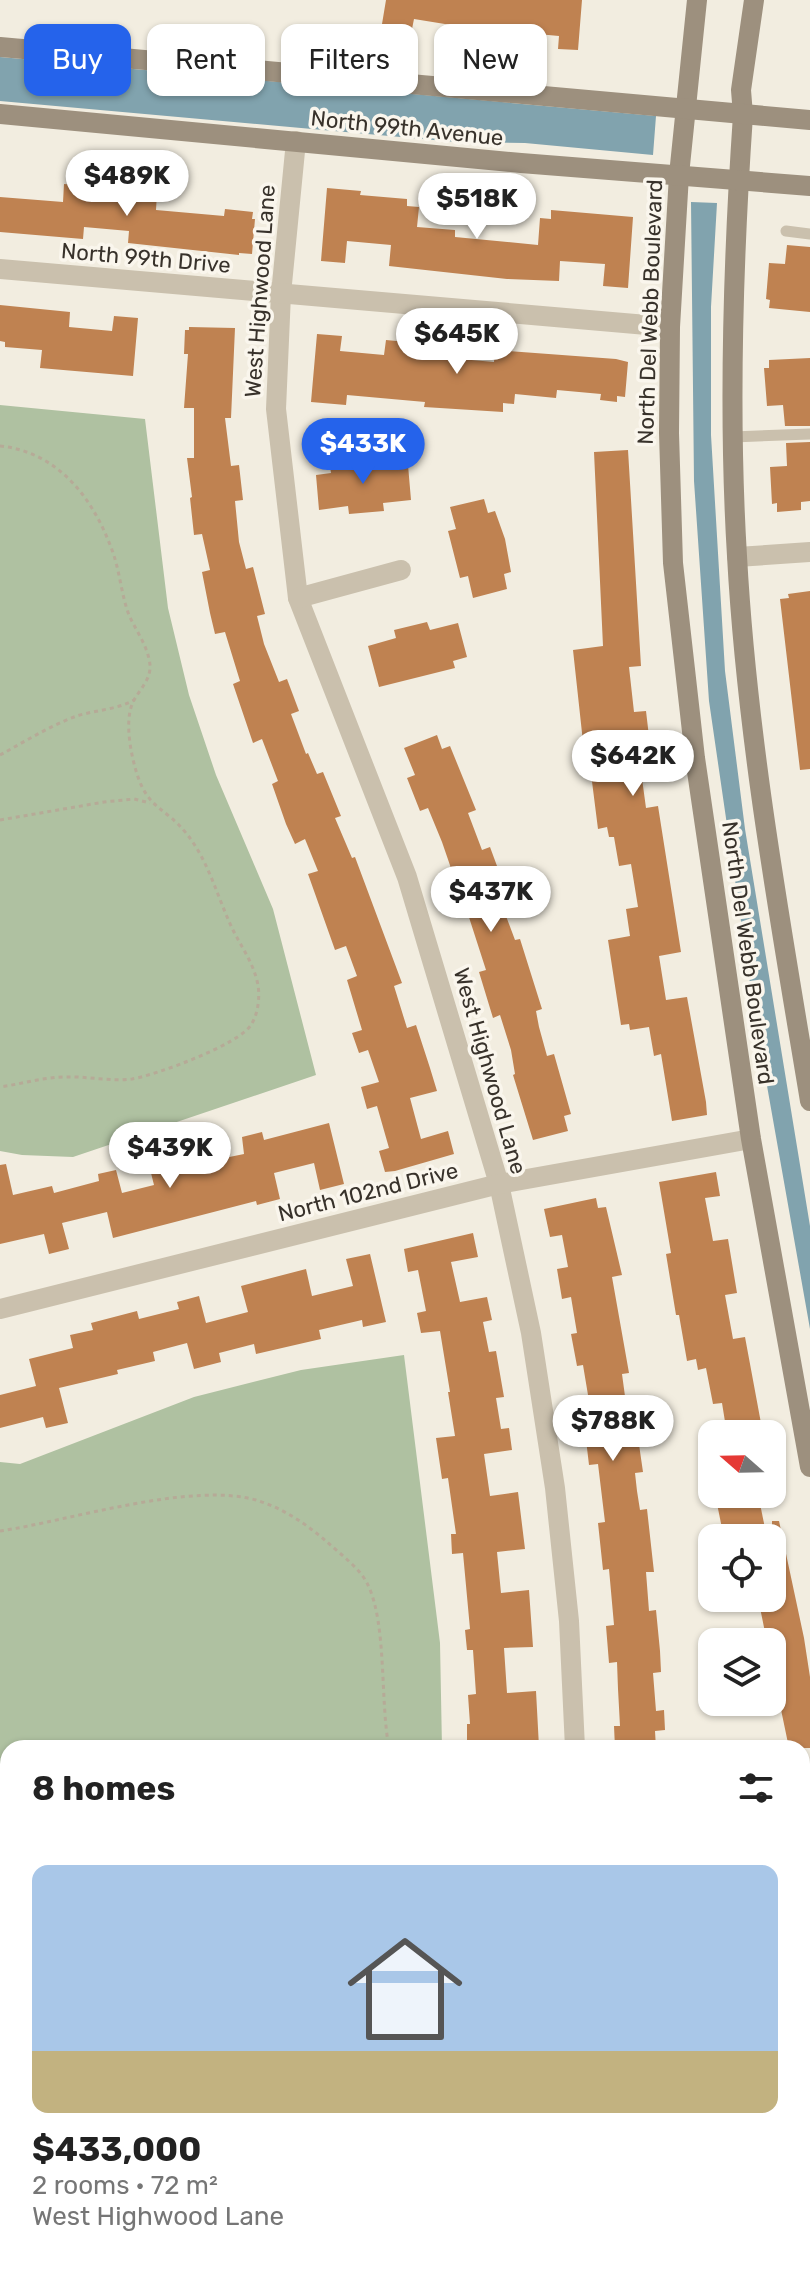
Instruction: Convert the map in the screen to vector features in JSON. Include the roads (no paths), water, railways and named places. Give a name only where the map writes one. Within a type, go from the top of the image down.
[{"type":"street","name":"North Del Webb Boulevard","points":[[697,0],[679,175],[670,327],[673,563],[695,758],[751,1139],[810,1467]]},
{"type":"street","name":"North Del Webb Boulevard","points":[[754,0],[741,90],[743,115],[733,332],[737,557],[746,673],[759,776],[810,1101]]},
{"type":"street","name":"North 99th Avenue","points":[[0,47],[810,120]]},
{"type":"street","name":"North 99th Avenue","points":[[0,114],[521,163],[810,186]]},
{"type":"street","name":"West Highwood Lane","points":[[296,141],[281,294],[276,409],[298,598],[407,877],[499,1184],[531,1333],[555,1488],[569,1621],[575,1740]]},
{"type":"street","name":"North 99th Drive","points":[[0,269],[670,327]]},
{"type":"street","points":[[737,557],[810,552]]},
{"type":"street","points":[[298,598],[401,570]]},
{"type":"street","name":"North 102nd Drive","points":[[0,1309],[499,1184],[751,1139]]},
{"type":"lane","points":[[786,231],[810,234]]},
{"type":"lane","points":[[733,437],[810,434]]},
{"type":"water","points":[[0,57],[24,59],[24,96],[131,96],[131,69],[147,70],[147,96],[265,96],[265,81],[281,82],[281,96],[418,95],[656,116],[653,155],[525,143],[456,142],[0,101]]},
{"type":"water","points":[[691,202],[717,203],[711,307],[711,435],[725,671],[745,829],[810,1226],[810,1329],[755,1018],[709,701],[694,481]]}]
